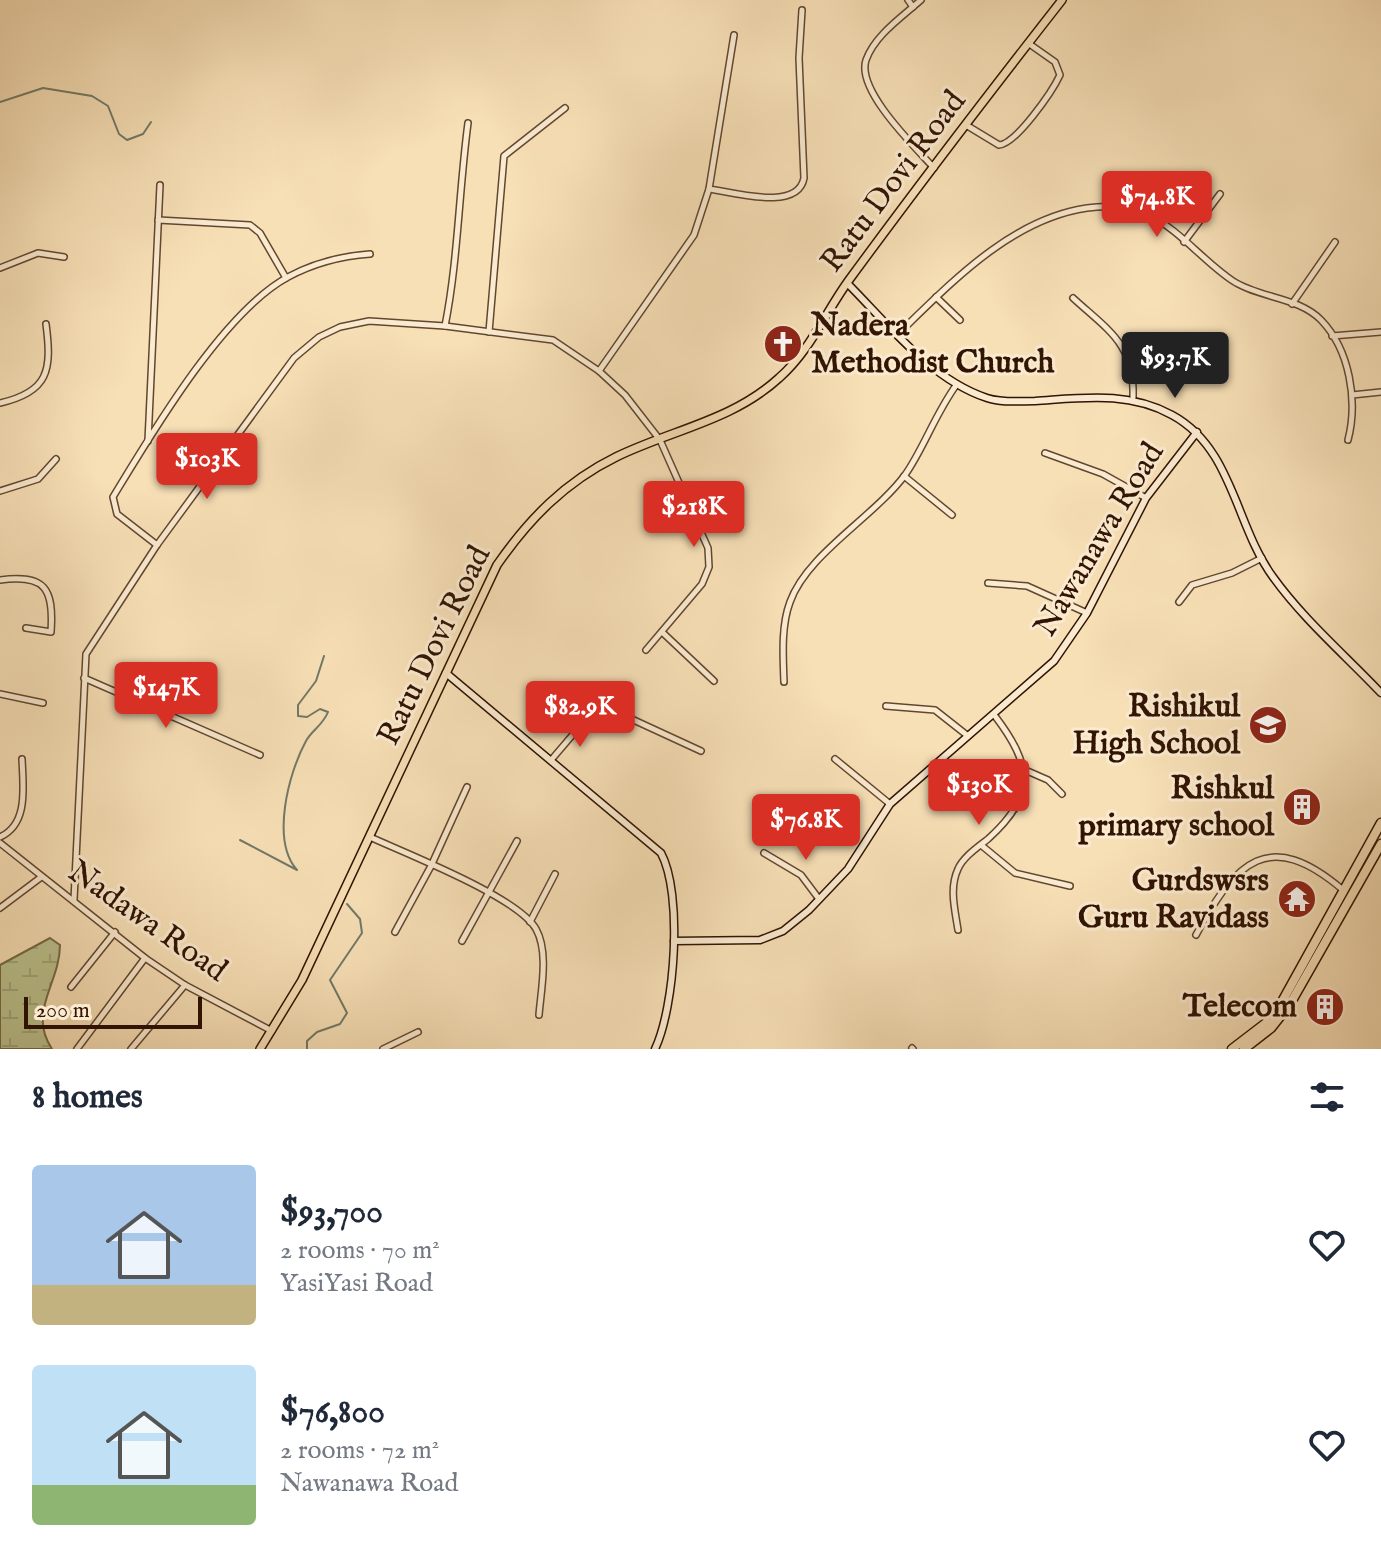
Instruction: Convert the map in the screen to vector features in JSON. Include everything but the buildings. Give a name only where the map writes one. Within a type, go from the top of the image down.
[{"type":"highway","points":[[1232,1049],[1266,1023],[1283,1000],[1381,823]]},
{"type":"highway","points":[[1244,1049],[1271,1028],[1290,1004],[1381,844]]},
{"type":"main road","name":"Ratu Dovi Road","points":[[260,1049],[302,980],[497,565],[536,514],[588,472],[619,455],[724,415],[778,379],[810,343],[847,283],[1062,0]]},
{"type":"street","points":[[908,0],[913,7]]},
{"type":"street","points":[[921,0],[887,30],[872,50],[865,62],[865,76],[880,106],[934,168]]},
{"type":"street","points":[[709,189],[778,197],[796,194],[802,188],[799,58],[802,10]]},
{"type":"street","points":[[599,371],[694,235],[709,189],[734,35]]},
{"type":"street","points":[[966,125],[999,145],[1011,142],[1023,128],[1060,75],[1055,62],[1028,43]]},
{"type":"street","points":[[489,332],[504,156],[565,108]]},
{"type":"street","points":[[445,326],[452,305],[459,193],[468,123]]},
{"type":"street","points":[[148,442],[160,185]]},
{"type":"street","points":[[1184,242],[1220,194]]},
{"type":"street","points":[[898,334],[963,272],[1030,226],[1088,208],[1122,207],[1148,215],[1234,282],[1292,304],[1320,319],[1346,363],[1352,395],[1348,440]]},
{"type":"street","points":[[158,220],[250,225],[260,233],[286,278]]},
{"type":"street","points":[[1292,304],[1335,242]]},
{"type":"street","points":[[0,268],[38,253],[64,257]]},
{"type":"street","points":[[157,545],[117,514],[113,497],[220,340],[251,307],[286,278],[343,256],[370,254]]},
{"type":"street","points":[[847,283],[926,362],[957,384],[987,398],[1011,402],[1104,396],[1133,398],[1171,414],[1197,432],[1222,468],[1273,577],[1381,693]]},
{"type":"street","points":[[936,297],[960,320]]},
{"type":"street","points":[[1073,298],[1126,348],[1131,363],[1133,398]]},
{"type":"street","points":[[74,900],[86,654],[96,634],[157,545],[294,358],[319,337],[340,327],[369,321],[445,326],[553,340],[599,371],[634,406],[660,440],[705,539],[710,559],[702,584],[646,650]]},
{"type":"street","points":[[0,403],[35,391],[43,380],[48,364],[46,324]]},
{"type":"street","points":[[1332,336],[1381,332]]},
{"type":"street","points":[[784,682],[787,615],[793,594],[813,568],[904,476],[934,417],[957,384]]},
{"type":"street","points":[[1352,395],[1381,392]]},
{"type":"street","name":"Nawanawa Road","points":[[674,941],[760,940],[783,931],[819,899],[848,869],[890,804],[995,716],[1054,661],[1087,613],[1146,498],[1197,432]]},
{"type":"street","points":[[1045,453],[1103,474],[1146,498]]},
{"type":"street","points":[[0,491],[38,479],[56,459]]},
{"type":"street","points":[[904,476],[952,515]]},
{"type":"street","points":[[1179,602],[1198,581],[1232,573],[1262,558]]},
{"type":"street","points":[[0,580],[26,576],[40,583],[50,598],[51,632],[26,628]]},
{"type":"street","points":[[988,583],[1027,586],[1087,613]]},
{"type":"street","points":[[662,632],[714,681]]},
{"type":"street","points":[[446,673],[661,853],[672,882],[674,941],[666,1015],[655,1049]]},
{"type":"street","points":[[84,678],[260,755]]},
{"type":"street","points":[[0,694],[43,703]]},
{"type":"street","points":[[552,759],[597,704],[701,751]]},
{"type":"street","points":[[886,706],[935,710],[968,736]]},
{"type":"street","points":[[587,719],[600,715],[607,707]]},
{"type":"street","points":[[958,930],[953,881],[960,864],[1017,806],[1025,770],[1019,750],[995,716]]},
{"type":"street","points":[[0,840],[12,830],[19,818],[22,759]]},
{"type":"street","points":[[835,759],[890,804]]},
{"type":"street","points":[[1025,770],[1048,780],[1062,794]]},
{"type":"street","points":[[395,932],[431,866],[467,787]]},
{"type":"street","points":[[370,837],[489,894],[530,922],[541,942],[539,1015]]},
{"type":"street","name":"Nadawa Road","points":[[0,840],[40,878],[74,900],[145,958],[185,985],[273,1032]]},
{"type":"street","points":[[462,941],[517,841]]},
{"type":"street","points":[[981,845],[1015,873],[1070,886]]},
{"type":"street","points":[[764,853],[801,875],[819,899]]},
{"type":"street","points":[[1196,935],[1219,891],[1234,873],[1278,856],[1305,861],[1350,897]]},
{"type":"street","points":[[530,922],[555,874]]},
{"type":"street","points":[[0,908],[40,878]]},
{"type":"street","points":[[71,987],[115,932]]},
{"type":"street","points":[[77,1049],[145,958]]},
{"type":"street","points":[[131,1049],[185,985]]},
{"type":"street","points":[[383,1049],[418,1032]]},
{"type":"green space","points":[[50,938],[60,945],[43,1022],[52,1049],[0,1049],[0,965]]},
{"type":"waterway","points":[[0,102],[43,88],[92,96],[108,106],[119,134],[127,140],[143,134],[151,122]]},
{"type":"waterway","points":[[240,840],[297,870],[285,842],[285,807],[299,755],[308,737],[328,712],[320,709],[307,717],[298,716],[298,705],[316,681],[324,656]]},
{"type":"waterway","points":[[307,1049],[307,1041],[317,1032],[340,1024],[347,1013],[330,980],[362,933],[360,919],[347,904]]},
{"type":"place","name":"Nadera Methodist Church","points":[[783,344]]},
{"type":"place","name":"Rishikul High School","points":[[1268,725]]},
{"type":"place","name":"Rishkul primary school","points":[[1302,807]]},
{"type":"place","name":"Gurdswsrs Guru Ravidass","points":[[1297,899]]},
{"type":"place","name":"Telecom","points":[[1325,1007]]}]
